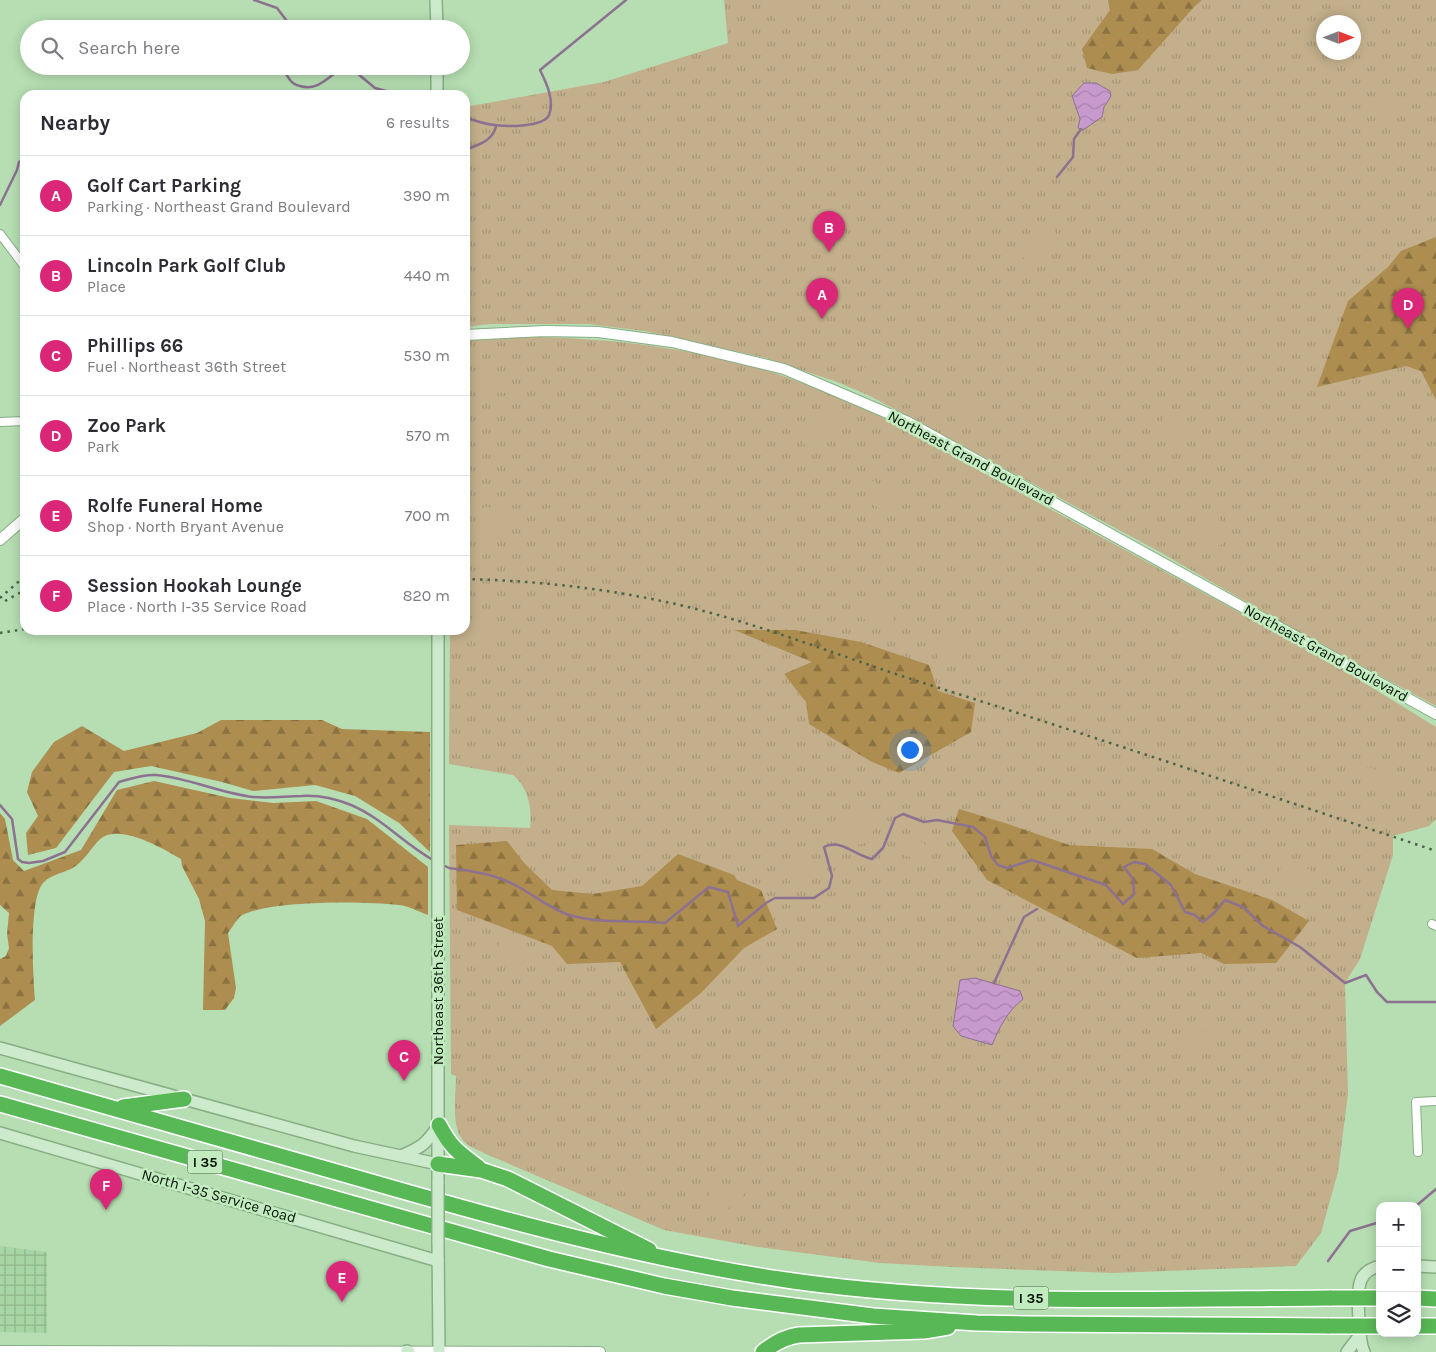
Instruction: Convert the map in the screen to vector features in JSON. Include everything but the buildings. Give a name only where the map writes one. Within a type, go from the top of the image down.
[{"type":"highway","name":"I 35","points":[[0,1076],[474,1211],[607,1246],[793,1281],[871,1290],[1056,1299],[1376,1298]]},
{"type":"highway","points":[[114,1108],[184,1099]]},
{"type":"highway","name":"I 35","points":[[0,1104],[427,1226],[610,1274],[664,1286],[793,1307],[882,1317],[977,1323],[1376,1326]]},
{"type":"highway","points":[[439,1125],[448,1142],[457,1152],[481,1170]]},
{"type":"highway","points":[[438,1164],[481,1170],[508,1179],[668,1259]]},
{"type":"highway","points":[[1421,1298],[1436,1299]]},
{"type":"highway","points":[[763,1352],[784,1339],[798,1335],[924,1331],[977,1323]]},
{"type":"highway","points":[[1421,1326],[1436,1326]]},
{"type":"main road","points":[[436,0],[436,20]]},
{"type":"main road","points":[[437,75],[437,90]]},
{"type":"main road","name":"Northeast 36th Street","points":[[438,635],[439,1351]]},
{"type":"main road","points":[[0,1048],[354,1146],[438,1164]]},
{"type":"main road","points":[[400,1156],[427,1142],[439,1125]]},
{"type":"main road","name":"North I-35 Service Road","points":[[0,1134],[438,1261]]},
{"type":"main road","points":[[1421,1266],[1436,1267]]},
{"type":"main road","points":[[1364,1352],[1360,1335],[1360,1283],[1366,1272],[1376,1268]]},
{"type":"main road","points":[[1347,1352],[1360,1335]]},
{"type":"street","points":[[0,234],[20,260]]},
{"type":"street","name":"Northeast Grand Boulevard","points":[[470,334],[545,331],[598,332],[672,342],[784,369],[906,421],[1436,714]]},
{"type":"street","points":[[0,422],[20,421]]},
{"type":"street","points":[[0,540],[20,522]]},
{"type":"street","points":[[1418,1152],[1416,1102],[1436,1101]]},
{"type":"street","points":[[0,1351],[600,1352]]},
{"type":"shaded area","points":[[0,1246],[47,1252],[47,1333],[0,1332]]},
{"type":"green space","points":[[724,0],[1436,0],[1436,706],[1293,629],[1158,551],[868,395],[837,382],[766,358],[644,331],[588,324],[490,324],[470,326],[470,106],[604,82],[728,43]]},
{"type":"green space","points":[[788,0],[802,0],[800,12],[789,22],[779,21],[773,17],[771,8]]},
{"type":"green space","points":[[1108,0],[1202,0],[1138,70],[1112,74],[1087,68],[1082,49],[1110,10]]},
{"type":"green space","points":[[1387,95],[1397,99],[1401,109],[1397,119],[1387,123],[1377,119],[1373,109],[1377,99]]},
{"type":"green space","points":[[1048,227],[1055,231],[1057,238],[1048,253],[1039,259],[1033,260],[1022,257],[1020,246],[1030,241],[1038,231]]},
{"type":"green space","points":[[1436,237],[1436,400],[1421,371],[1406,366],[1317,387],[1348,301],[1388,267],[1401,251]]},
{"type":"green space","points":[[540,337],[624,342],[707,355],[762,369],[814,387],[865,408],[1332,663],[1436,727],[1436,819],[1429,826],[1393,836],[1393,855],[1360,959],[1345,983],[1348,1094],[1338,1172],[1321,1233],[1296,1266],[1113,1273],[880,1263],[758,1247],[664,1230],[486,1154],[464,1142],[456,1126],[456,1076],[451,1074],[449,825],[530,828],[530,806],[526,792],[513,775],[449,764],[450,635],[470,635],[470,340]]},
{"type":"green space","points":[[482,367],[507,374],[509,390],[506,393],[493,391],[483,394],[477,391],[470,384],[470,377],[477,369]]},
{"type":"green space","points":[[872,367],[885,375],[895,375],[904,379],[907,387],[905,391],[886,386],[876,380],[867,381],[861,377],[864,368]]},
{"type":"green space","points":[[965,396],[981,404],[982,415],[976,421],[959,420],[950,415],[948,411],[948,406],[952,400]]},
{"type":"green space","points":[[1181,411],[1185,418],[1182,428],[1185,440],[1184,444],[1176,446],[1163,440],[1161,437],[1164,426],[1163,417],[1170,412]]},
{"type":"green space","points":[[833,414],[838,417],[839,423],[835,431],[821,436],[815,446],[811,448],[805,446],[803,440],[807,418],[820,419]]},
{"type":"green space","points":[[871,480],[883,488],[898,493],[902,508],[898,515],[894,515],[871,504],[868,499],[866,486]]},
{"type":"green space","points":[[484,507],[501,509],[512,523],[510,530],[498,533],[489,540],[482,538],[480,532],[482,524],[481,510]]},
{"type":"green space","points":[[1209,510],[1216,512],[1226,533],[1224,543],[1214,548],[1209,547],[1200,537],[1201,522]]},
{"type":"green space","points":[[882,602],[887,603],[896,624],[892,631],[885,630],[872,621],[862,618],[859,614],[864,607]]},
{"type":"green space","points":[[475,614],[493,616],[497,620],[490,635],[492,643],[489,647],[480,643],[475,636],[471,619]]},
{"type":"green space","points":[[1187,624],[1215,639],[1216,642],[1212,650],[1206,651],[1184,647],[1179,631],[1182,626]]},
{"type":"green space","points":[[734,630],[795,630],[861,642],[929,665],[938,691],[975,703],[971,732],[899,773],[872,762],[809,724],[806,702],[784,674],[812,662]]},
{"type":"green space","points":[[951,635],[962,641],[967,652],[959,659],[941,662],[937,654],[939,640]]},
{"type":"green space","points":[[221,720],[322,720],[342,729],[430,732],[430,852],[399,823],[355,796],[315,785],[253,791],[151,766],[114,772],[56,848],[28,855],[26,833],[38,816],[27,792],[32,772],[54,742],[82,726],[124,751],[197,733]]},
{"type":"green space","points":[[1371,767],[1399,785],[1397,791],[1386,797],[1365,785],[1361,779],[1362,775],[1367,768]]},
{"type":"green space","points":[[154,781],[230,798],[273,803],[316,801],[367,819],[428,867],[428,915],[399,905],[342,902],[296,904],[256,910],[242,915],[228,933],[236,988],[234,998],[225,1010],[203,1010],[205,921],[199,899],[182,866],[181,859],[132,836],[111,834],[100,839],[73,868],[48,878],[41,886],[37,896],[33,925],[35,1000],[0,1026],[0,959],[6,956],[9,948],[7,934],[9,913],[0,905],[0,813],[5,819],[13,860],[24,871],[81,850],[117,790]]},
{"type":"green space","points":[[959,809],[1069,845],[1152,849],[1195,874],[1272,900],[1309,921],[1276,963],[1224,964],[1201,953],[1137,958],[987,880],[952,831]]},
{"type":"green space","points":[[868,812],[874,816],[876,823],[869,839],[865,843],[855,844],[845,839],[842,835],[842,830],[846,824],[853,818]]},
{"type":"green space","points":[[507,841],[525,864],[552,890],[593,894],[642,886],[678,854],[734,875],[737,880],[761,890],[777,929],[744,948],[701,993],[656,1029],[620,962],[567,964],[552,946],[457,910],[456,845]]},
{"type":"green space","points":[[912,841],[919,841],[928,848],[928,856],[925,859],[919,859],[896,851],[897,847]]},
{"type":"green space","points":[[796,862],[809,869],[812,874],[804,887],[782,877],[786,867]]},
{"type":"green space","points":[[1282,863],[1293,869],[1310,869],[1314,874],[1313,880],[1299,886],[1290,887],[1279,873]]},
{"type":"green space","points":[[507,937],[517,942],[523,949],[526,960],[521,964],[506,963],[502,958],[498,950],[499,944],[500,941]]},
{"type":"green space","points":[[1206,1028],[1212,1031],[1212,1038],[1197,1054],[1169,1048],[1168,1042],[1171,1038],[1178,1035],[1195,1035]]},
{"type":"green space","points":[[1209,1159],[1218,1166],[1223,1180],[1222,1184],[1207,1188],[1201,1187],[1196,1173],[1204,1160]]},
{"type":"green space","points":[[641,1169],[649,1171],[650,1179],[645,1183],[616,1187],[614,1184],[613,1180],[622,1174],[630,1170]]},
{"type":"green space","points":[[711,1184],[727,1186],[732,1184],[742,1185],[745,1193],[726,1211],[720,1211],[712,1206],[709,1199]]},
{"type":"water","points":[[1084,83],[1096,83],[1110,91],[1111,96],[1104,107],[1102,117],[1083,130],[1078,128],[1080,119],[1072,96]]},
{"type":"water","points":[[975,978],[1020,991],[1023,999],[1005,1020],[992,1045],[961,1036],[953,1026],[960,980]]},
{"type":"waterway","points":[[254,0],[277,8],[286,20]]},
{"type":"waterway","points":[[470,119],[501,126],[533,124],[546,119],[551,110],[551,104],[547,86],[540,70],[626,0]]},
{"type":"waterway","points":[[286,75],[297,85],[307,87],[313,87],[332,75]]},
{"type":"waterway","points":[[359,75],[375,88],[382,90]]},
{"type":"waterway","points":[[470,148],[488,139],[496,126]]},
{"type":"waterway","points":[[1057,177],[1073,157],[1074,139],[1081,129]]},
{"type":"waterway","points":[[0,205],[20,161]]},
{"type":"waterway","points":[[0,805],[12,819],[18,859],[29,863],[43,861],[65,852],[119,782],[151,775],[180,779],[253,797],[308,796],[339,801],[362,810],[433,860]]},
{"type":"waterway","points":[[443,865],[507,881],[569,915],[605,921],[665,923],[709,887],[728,892],[738,926],[775,898],[814,898],[829,888],[832,876],[824,847],[830,845],[842,846],[872,859],[883,848],[895,818],[903,814],[924,822],[937,820],[973,827],[985,837],[991,856],[998,865],[1007,868],[1032,860],[1106,885],[1123,904],[1134,894],[1133,879],[1124,867],[1134,862],[1145,864],[1171,885],[1185,912],[1195,915],[1203,922],[1225,900],[1243,907],[1263,926],[1300,947],[1345,983],[1366,975],[1377,992],[1387,1002],[1436,1002]]},
{"type":"waterway","points":[[994,983],[1024,917],[1037,909]]},
{"type":"waterway","points":[[1421,1202],[1436,1189]]},
{"type":"waterway","points":[[1328,1261],[1350,1231],[1376,1223]]},
{"type":"railway","points":[[470,579],[589,588],[681,605],[711,613],[762,628],[914,680],[1436,851]]},
{"type":"railway","points":[[0,598],[20,580]]},
{"type":"railway","points":[[5,601],[20,593]]},
{"type":"railway","points":[[0,633],[20,630]]},
{"type":"place","name":"Lincoln Park Golf Club","points":[[829,252]]},
{"type":"place","name":"Golf Cart Parking","points":[[822,319]]},
{"type":"place","name":"Zoo Park","points":[[1408,329]]},
{"type":"place","name":"Phillips 66","points":[[404,1081]]},
{"type":"place","name":"Session Hookah Lounge","points":[[106,1210]]},
{"type":"place","name":"Rolfe Funeral Home","points":[[342,1302]]}]
